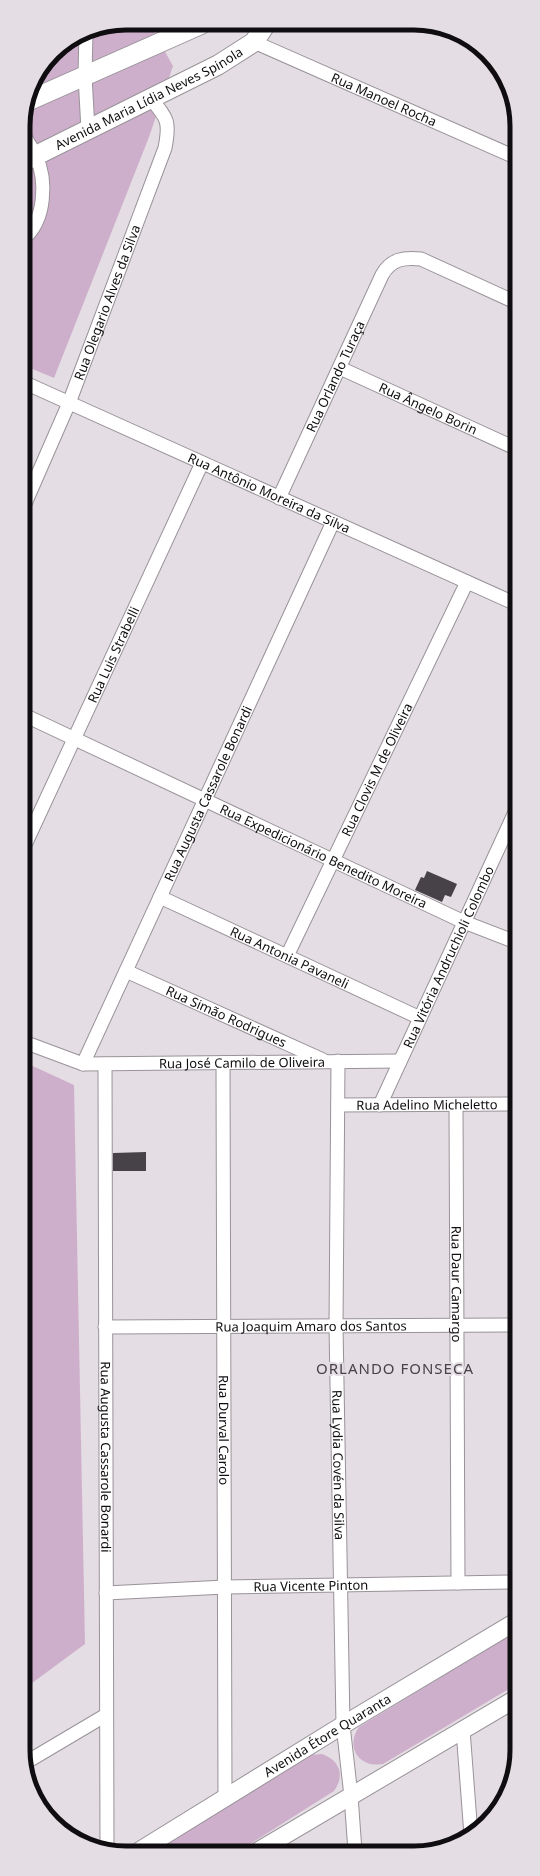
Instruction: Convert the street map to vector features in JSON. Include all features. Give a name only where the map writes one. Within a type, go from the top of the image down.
[{"type":"main road","points":[[34,99],[185,30]]},
{"type":"main road","name":"Avenida Maria Lídia Neves Spinola","points":[[30,160],[218,65],[254,42],[262,30]]},
{"type":"street","points":[[86,39],[85,76],[88,130]]},
{"type":"street","name":"Rua Manoel Rocha","points":[[254,42],[510,154]]},
{"type":"street","name":"Rua Olegario Alves da Silva","points":[[30,493],[70,403],[165,148],[168,123],[163,113],[151,98]]},
{"type":"street","points":[[30,160],[42,180],[43,198],[39,216],[34,227],[30,231]]},
{"type":"street","name":"Rua Orlando Turaça","points":[[279,498],[382,275],[391,263],[398,260],[412,258],[421,260],[510,300]]},
{"type":"street","name":"Rua Ângelo Borin","points":[[340,368],[510,446]]},
{"type":"street","name":"Rua Antônio Moreira da Silva","points":[[30,385],[510,601]]},
{"type":"street","name":"Rua Luis Strabelli","points":[[30,834],[202,463]]},
{"type":"street","name":"Rua Augusta Cassarole Bonardi","points":[[83,1064],[333,522]]},
{"type":"street","name":"Rua Clovis M de Oliveira","points":[[287,956],[467,582]]},
{"type":"street","name":"Rua Expedicionário Benedito Moreira","points":[[30,718],[464,922],[510,940]]},
{"type":"street","name":"Rua Vitória Andruchioli Colombo","points":[[380,1104],[510,823]]},
{"type":"street","name":"Rua Antonia Pavaneli","points":[[160,897],[420,1018]]},
{"type":"street","name":"Rua Simão Rodrigues","points":[[126,971],[332,1062]]},
{"type":"street","points":[[30,1044],[83,1064]]},
{"type":"street","name":"Rua José Camilo de Oliveira","points":[[83,1064],[400,1061]]},
{"type":"street","name":"Rua Lydia Covén da Silva","points":[[332,1062],[338,1104],[336,1326],[343,1725],[355,1846]]},
{"type":"street","name":"Rua Durval Carolo","points":[[223,1063],[225,1797]]},
{"type":"street","name":"Rua Augusta Cassarole Bonardi","points":[[105,1064],[107,1844]]},
{"type":"street","name":"Rua Adelino Micheletto","points":[[338,1104],[510,1104]]},
{"type":"street","name":"Rua Daur Camargo","points":[[456,1104],[458,1583]]},
{"type":"street","name":"Rua Joaquim Amaro dos Santos","points":[[105,1327],[510,1325]]},
{"type":"street","name":"Rua Vicente Pinton","points":[[106,1593],[225,1587],[510,1582]]},
{"type":"street","name":"Avenida Étore Quaranta","points":[[146,1846],[343,1725],[510,1625]]},
{"type":"street","points":[[266,1846],[510,1702]]},
{"type":"street","points":[[31,1760],[106,1715]]},
{"type":"street","points":[[464,1730],[471,1827]]},
{"type":"shaded area","points":[[126,30],[153,30],[173,66],[149,137],[54,378],[30,368],[30,120],[33,101],[37,89],[50,68],[63,54],[78,43],[101,33]]},
{"type":"shaded area","points":[[30,1065],[74,1085],[85,1644],[30,1685],[32,1669]]},
{"type":"shaded area","points":[[510,1635],[510,1688],[383,1764],[367,1763],[357,1754],[354,1749],[353,1742],[359,1727]]},
{"type":"shaded area","points":[[322,1754],[337,1764],[340,1774],[334,1791],[247,1846],[159,1846],[310,1755]]},
{"type":"building","points":[[427,871],[457,884],[451,897],[445,895],[442,902],[415,890],[421,877],[424,878]]},
{"type":"building","points":[[146,1152],[146,1171],[113,1171],[113,1153]]},
{"type":"district","name":"ORLANDO FONSECA","points":[[395,1368]]}]
